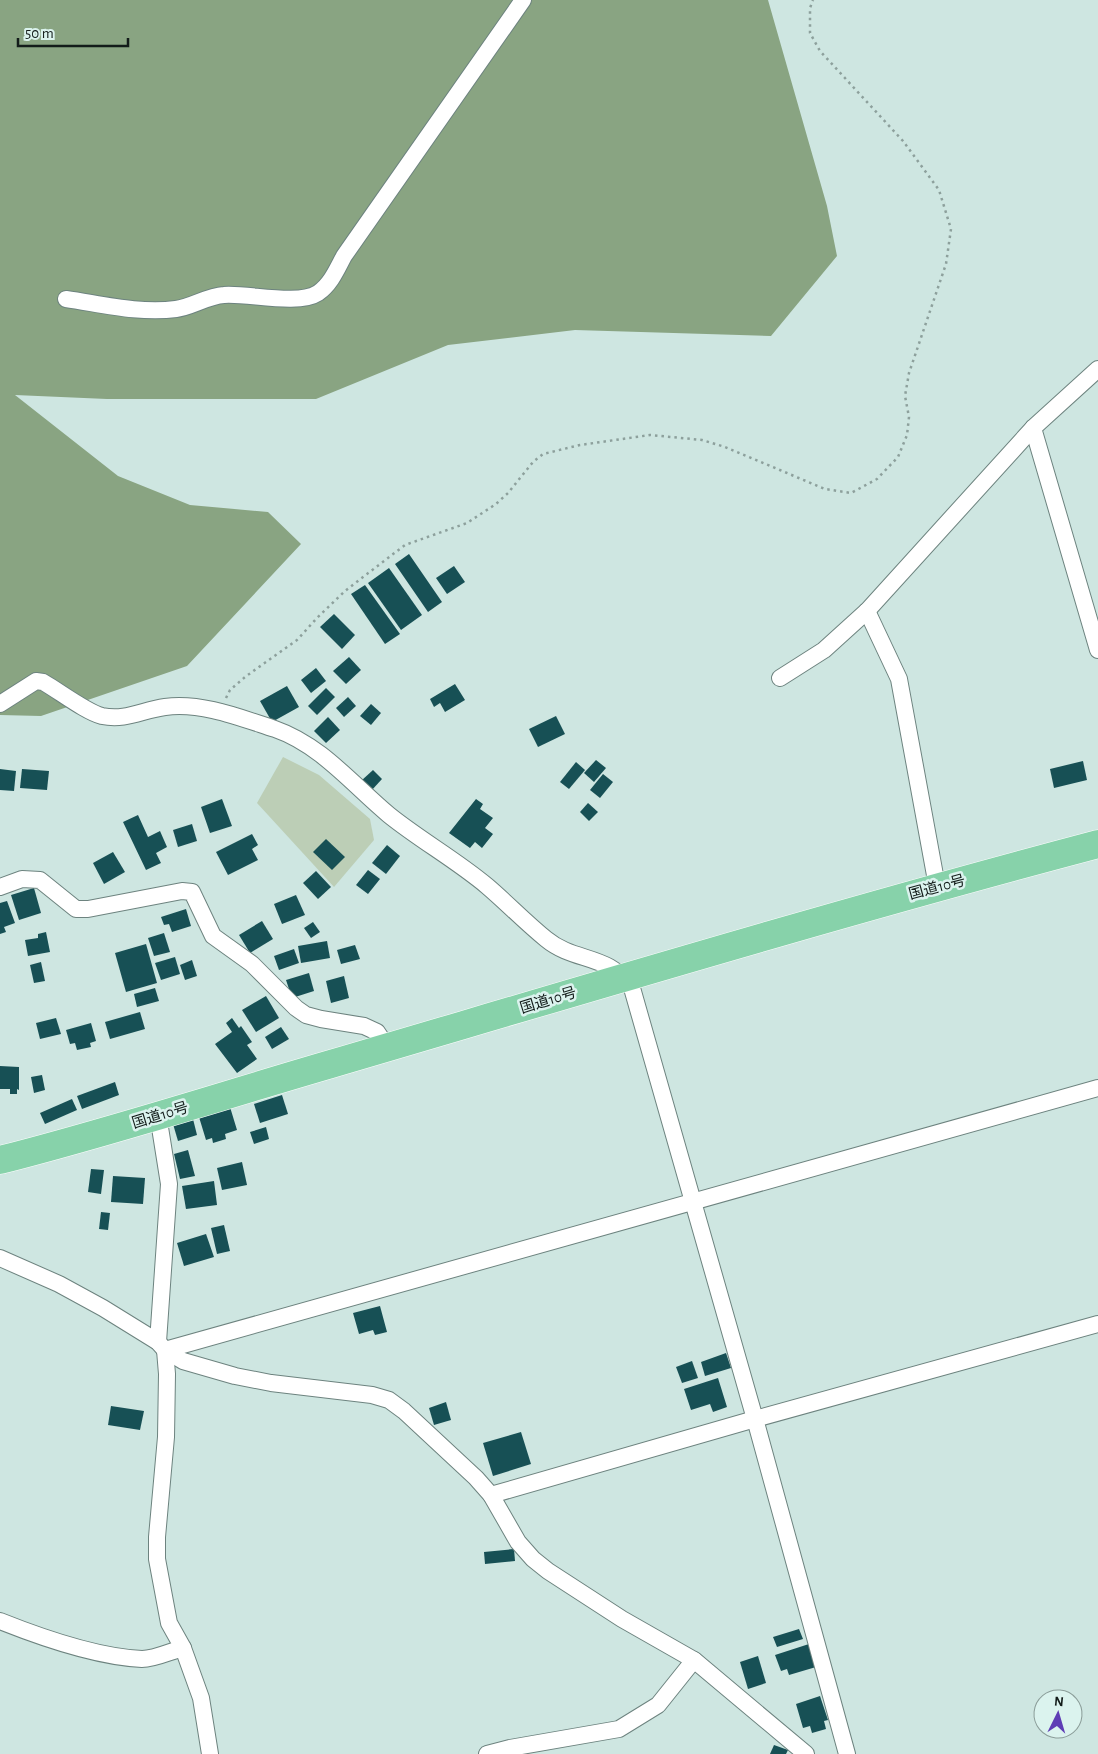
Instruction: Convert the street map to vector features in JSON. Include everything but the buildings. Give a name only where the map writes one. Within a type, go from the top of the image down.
[{"type":"highway","name":"国道10号","points":[[0,1160],[72,1142],[387,1047],[938,886],[1098,844]]},
{"type":"street","points":[[66,299],[141,309],[177,309],[200,300],[223,295],[299,299],[317,293],[331,281],[344,256],[523,0]]},
{"type":"street","points":[[780,678],[824,650],[867,611],[1033,428],[1098,369]]},
{"type":"street","points":[[1033,428],[1092,608],[1098,650]]},
{"type":"street","points":[[867,611],[899,679],[938,886]]},
{"type":"street","points":[[0,704],[36,681],[43,682],[100,716],[118,718],[138,715],[165,707],[187,707],[218,711],[278,730],[303,743],[350,779],[389,814],[486,886],[547,940],[567,952],[596,960],[609,966],[624,977],[632,988],[755,1419],[847,1754]]},
{"type":"street","points":[[0,887],[22,879],[40,880],[76,909],[88,909],[182,891],[192,892],[213,936],[252,964],[296,1008],[306,1015],[321,1019],[364,1026],[377,1032],[387,1047]]},
{"type":"street","points":[[162,1346],[692,1202],[1098,1088]]},
{"type":"street","points":[[158,1115],[169,1184],[162,1346],[168,1374],[167,1408],[157,1559],[169,1623],[183,1648],[201,1698],[210,1754]]},
{"type":"street","points":[[0,1258],[59,1284],[103,1308],[184,1362],[235,1376],[270,1383],[372,1395],[389,1400],[404,1410],[476,1478],[490,1495],[518,1542],[548,1571],[622,1619],[694,1660],[806,1754]]},
{"type":"street","points":[[490,1495],[1098,1324]]},
{"type":"street","points":[[0,1621],[32,1634],[105,1654],[144,1659],[183,1648]]},
{"type":"street","points":[[487,1754],[510,1748],[619,1729],[658,1706],[694,1660]]},
{"type":"path","points":[[218,711],[230,690],[297,640],[345,591],[405,545],[467,523],[496,504],[508,493],[533,462],[543,454],[580,445],[650,435],[702,440],[725,447],[825,489],[851,493],[878,478],[898,457],[907,435],[909,417],[905,396],[909,373],[946,264],[950,229],[939,190],[903,141],[820,50],[810,33],[810,8],[813,0]]},
{"type":"green space","points":[[0,0],[768,0],[827,206],[837,256],[771,336],[575,330],[448,345],[316,399],[107,399],[15,395],[118,476],[190,505],[268,512],[301,544],[187,666],[41,716],[0,715]]},
{"type":"green space","points":[[283,757],[319,775],[370,819],[374,840],[334,887],[257,803]]}]
